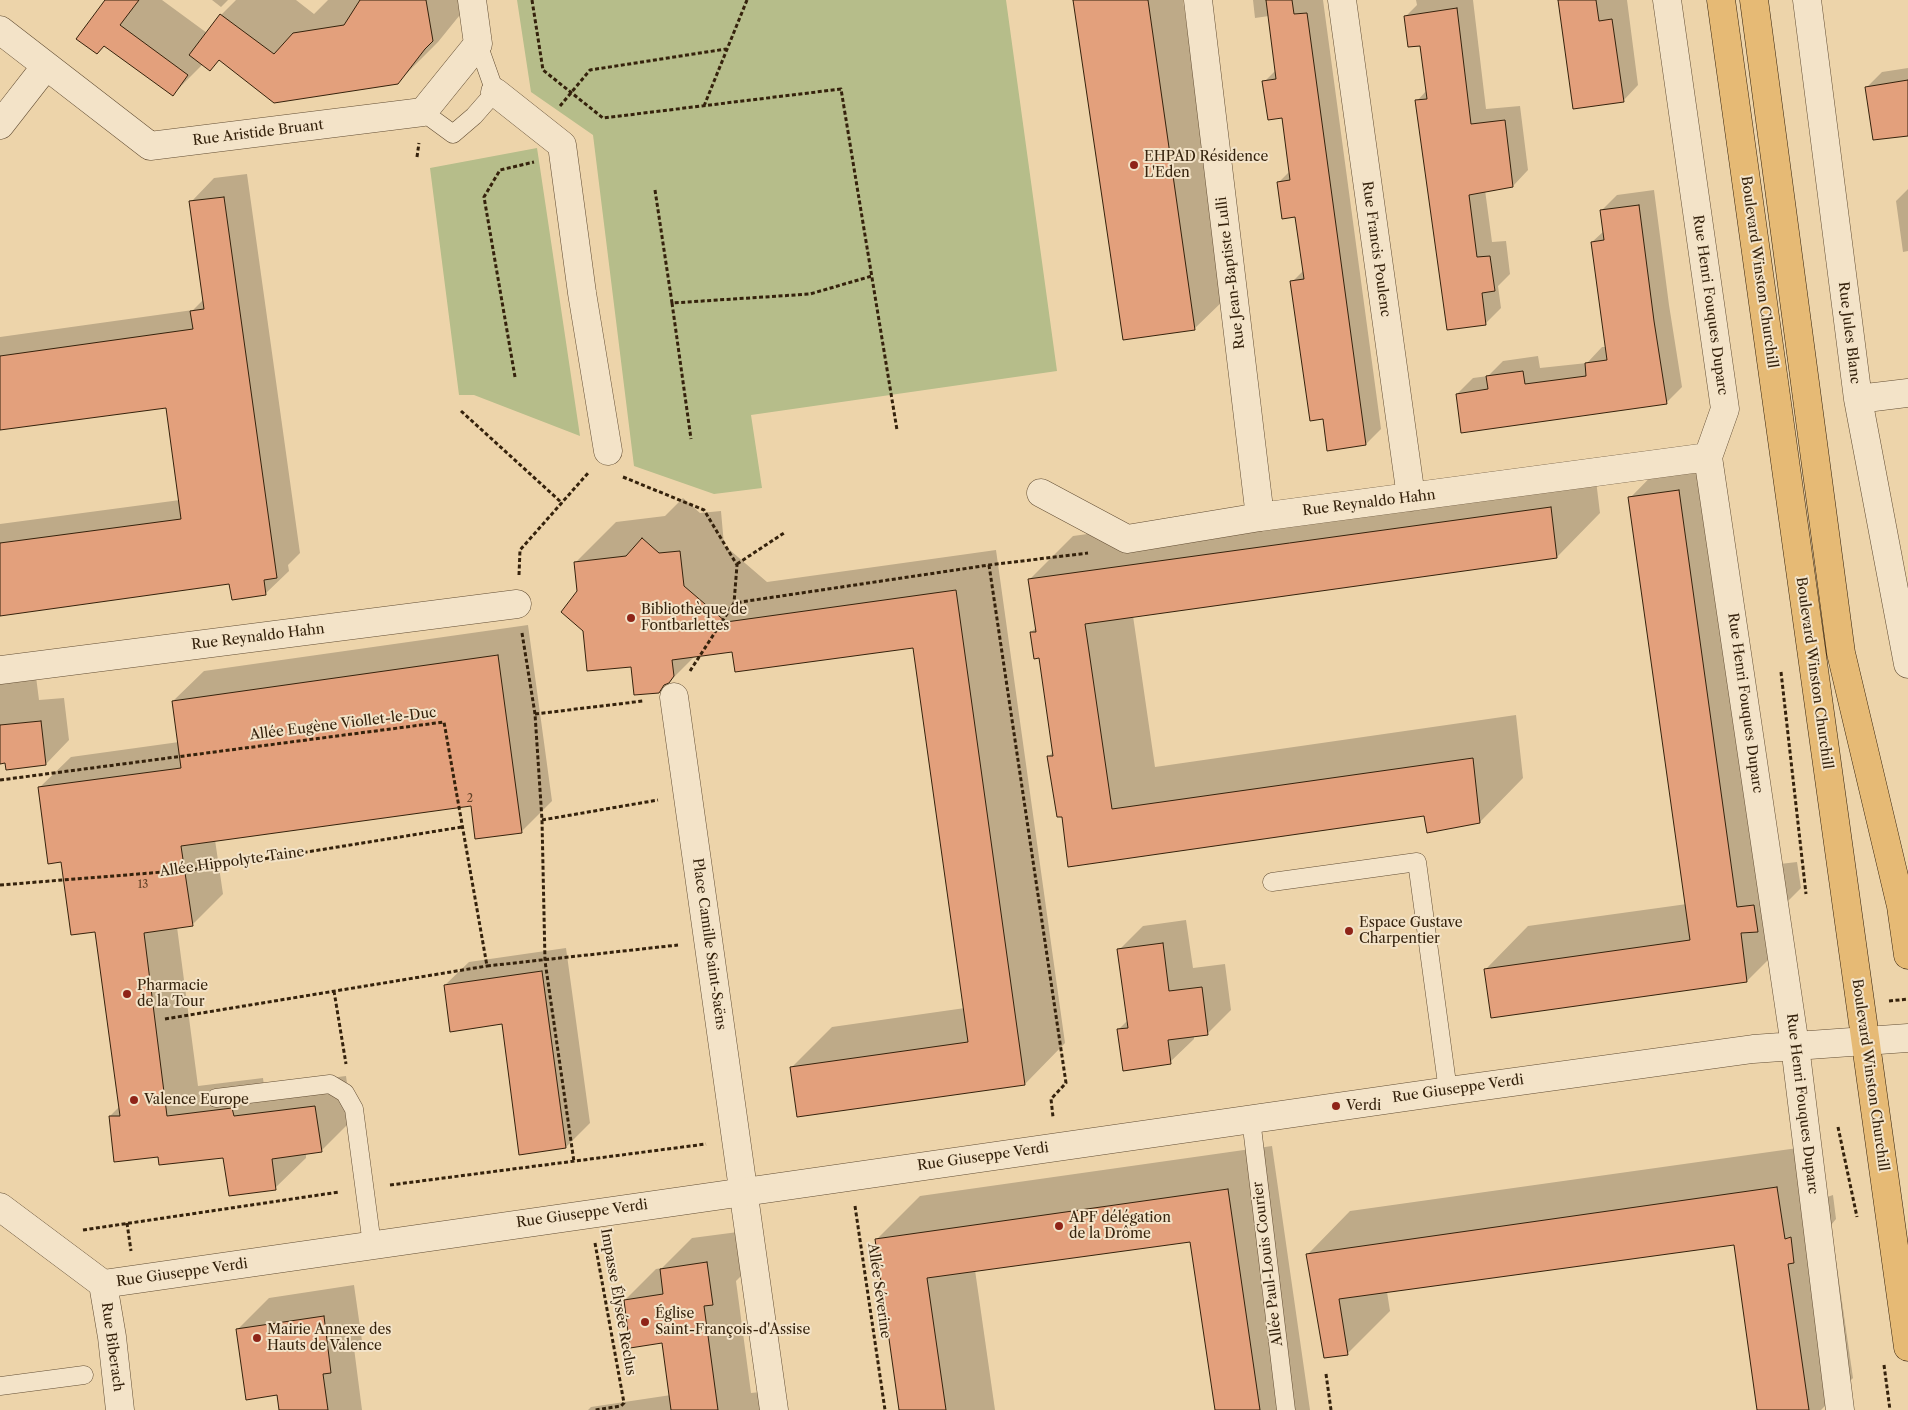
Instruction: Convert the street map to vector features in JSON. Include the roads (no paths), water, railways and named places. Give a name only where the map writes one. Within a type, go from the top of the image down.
[{"type":"main road","name":"Boulevard Winston Churchill","points":[[1721,0],[1908,1347]]},
{"type":"main road","points":[[1754,0],[1840,653],[1900,906],[1908,955]]},
{"type":"street","points":[[423,112],[478,44],[472,0]]},
{"type":"street","name":"Rue Jean-Baptiste Lulli","points":[[1198,0],[1260,517]]},
{"type":"street","name":"Rue Francis Poulenc","points":[[1342,0],[1411,498]]},
{"type":"street","name":"Rue Henri Fouques Duparc","points":[[1667,0],[1725,409],[1708,458],[1796,1046],[1840,1410]]},
{"type":"street","name":"Rue Jules Blanc","points":[[1807,0],[1858,399],[1908,664]]},
{"type":"street","name":"Rue Aristide Bruant","points":[[0,30],[150,146],[423,112]]},
{"type":"street","points":[[0,124],[46,66]]},
{"type":"street","points":[[495,92],[562,145],[582,293],[608,451]]},
{"type":"street","points":[[1858,399],[1908,393]]},
{"type":"street","name":"Rue Reynaldo Hahn","points":[[1040,492],[1127,539],[1260,517],[1708,458]]},
{"type":"street","name":"Rue Reynaldo Hahn","points":[[0,670],[517,604]]},
{"type":"street","name":"Place Camille Saint-Saëns","points":[[674,697],[774,1410]]},
{"type":"street","name":"Rue Giuseppe Verdi","points":[[103,1284],[1057,1146],[1753,1049],[1908,1038]]},
{"type":"street","points":[[0,1206],[103,1284]]},
{"type":"street","name":"Rue Biberach","points":[[103,1284],[112,1337],[120,1410]]},
{"type":"lane","points":[[423,112],[453,134],[474,116],[495,92],[478,44]]},
{"type":"lane","points":[[1272,882],[1417,862],[1448,1091]]},
{"type":"lane","points":[[216,1098],[330,1084],[345,1093],[354,1109],[372,1245]]},
{"type":"lane","name":"Allée Paul-Louis Courier","points":[[1251,1119],[1286,1410]]},
{"type":"lane","points":[[0,1386],[84,1375]]},
{"type":"place","name":"EHPAD Résidence L'Eden","points":[[1134,165]]},
{"type":"place","name":"Bibliothèque de Fontbarlettes","points":[[631,618]]},
{"type":"place","name":"Espace Gustave Charpentier","points":[[1349,931]]},
{"type":"place","name":"Pharmacie de la Tour","points":[[127,994]]},
{"type":"place","name":"Valence Europe","points":[[134,1100]]},
{"type":"place","name":"Verdi","points":[[1336,1106]]},
{"type":"place","name":"APF délégation de la Drôme","points":[[1059,1226]]},
{"type":"place","name":"Église Saint-François-d'Assise","points":[[645,1322]]},
{"type":"place","name":"Mairie Annexe des Hauts de Valence","points":[[257,1338]]}]
